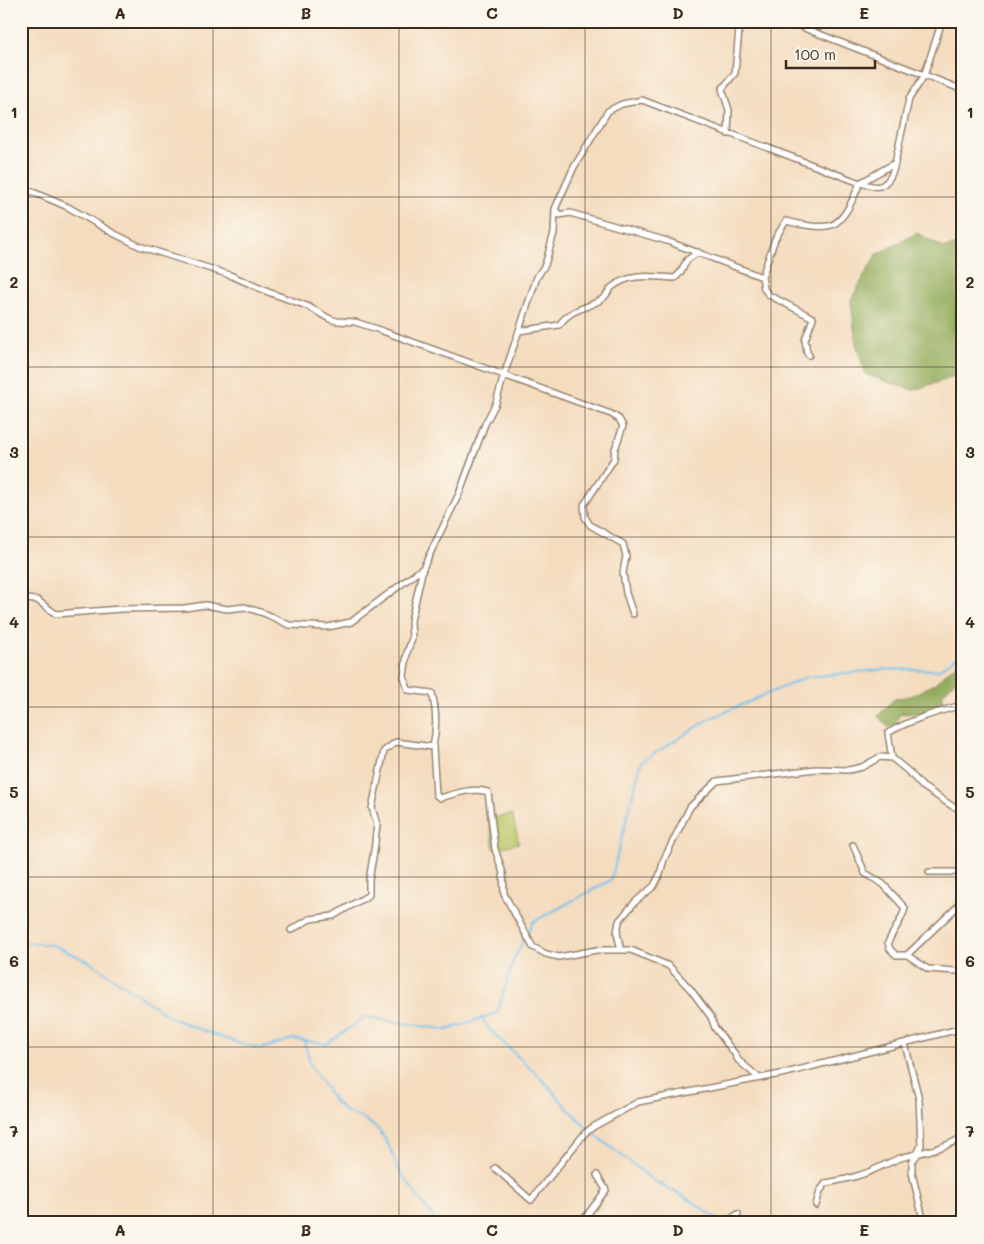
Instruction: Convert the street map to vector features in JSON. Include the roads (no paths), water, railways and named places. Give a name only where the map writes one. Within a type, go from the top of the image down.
[{"type":"street","points":[[728,134],[729,110],[722,89],[735,73],[739,30],[744,21]]},
{"type":"street","points":[[786,21],[963,90]]},
{"type":"street","points":[[759,1078],[738,1060],[715,1028],[711,1017],[691,990],[669,966],[631,950],[597,950],[560,957],[546,954],[533,947],[504,894],[503,873],[496,849],[488,792],[483,790],[458,793],[440,798],[436,795],[433,747],[437,729],[432,693],[408,690],[404,677],[407,653],[412,638],[411,621],[424,568],[459,494],[485,424],[496,403],[537,277],[545,265],[554,233],[555,209],[574,167],[608,111],[622,104],[642,100],[860,183],[873,187],[880,186],[887,181],[894,171],[909,99],[924,76],[942,21]]},
{"type":"street","points":[[810,355],[807,353],[805,340],[812,318],[769,295],[764,289],[762,277],[775,239],[786,221],[808,226],[832,225],[845,214],[860,183],[895,163]]},
{"type":"street","points":[[21,187],[68,207],[113,234],[139,246],[230,275],[268,292],[307,306],[330,319],[355,322],[610,414],[618,419],[623,426],[615,449],[614,459],[584,505],[585,517],[590,525],[623,544],[626,556],[623,573],[626,593],[633,614]]},
{"type":"street","points":[[555,209],[559,215],[570,213],[667,241],[762,277]]},
{"type":"street","points":[[519,331],[559,324],[563,319],[581,307],[603,299],[610,288],[626,279],[635,276],[674,278],[680,273],[687,260],[698,252]]},
{"type":"street","points":[[21,597],[37,600],[56,614],[120,609],[185,608],[205,604],[227,609],[245,607],[289,625],[328,627],[351,622],[424,568]]},
{"type":"street","points":[[892,758],[888,733],[899,726],[934,713],[958,706],[963,710]]},
{"type":"street","points":[[291,930],[310,920],[333,916],[369,895],[369,880],[377,824],[372,808],[384,751],[396,742],[433,747]]},
{"type":"street","points":[[621,950],[616,933],[619,921],[654,886],[664,859],[690,808],[717,781],[816,769],[849,770],[862,767],[880,757],[892,758],[922,786],[952,806],[962,807]]},
{"type":"street","points":[[853,845],[865,872],[883,884],[905,908],[903,918],[891,934],[888,943],[890,949],[896,955],[907,955],[928,969],[955,971]]},
{"type":"street","points":[[929,872],[963,872]]},
{"type":"street","points":[[907,955],[956,908],[963,897]]},
{"type":"street","points":[[495,1168],[531,1200],[585,1133],[592,1127],[638,1102],[786,1073],[963,1028]]},
{"type":"street","points":[[905,1044],[919,1099],[921,1145],[912,1162],[912,1173],[924,1223]]},
{"type":"street","points":[[816,1205],[820,1191],[826,1183],[861,1175],[903,1157],[917,1155],[953,1143],[963,1137]]},
{"type":"street","points":[[582,1223],[606,1190],[597,1175]]},
{"type":"street","points":[[725,1223],[738,1214]]},
{"type":"waterway","points":[[21,942],[53,945],[90,962],[173,1019],[223,1038],[260,1049],[293,1039],[326,1044],[366,1017],[447,1030],[497,1013],[514,959],[533,922],[611,880],[641,762],[711,718],[807,677],[888,669],[938,670],[963,653]]},
{"type":"waterway","points":[[482,1019],[491,1031],[544,1081],[569,1110],[594,1134],[654,1181],[690,1200],[723,1223]]},
{"type":"waterway","points":[[304,1041],[311,1066],[334,1101],[346,1112],[363,1118],[380,1131],[391,1150],[398,1169],[437,1223]]}]
